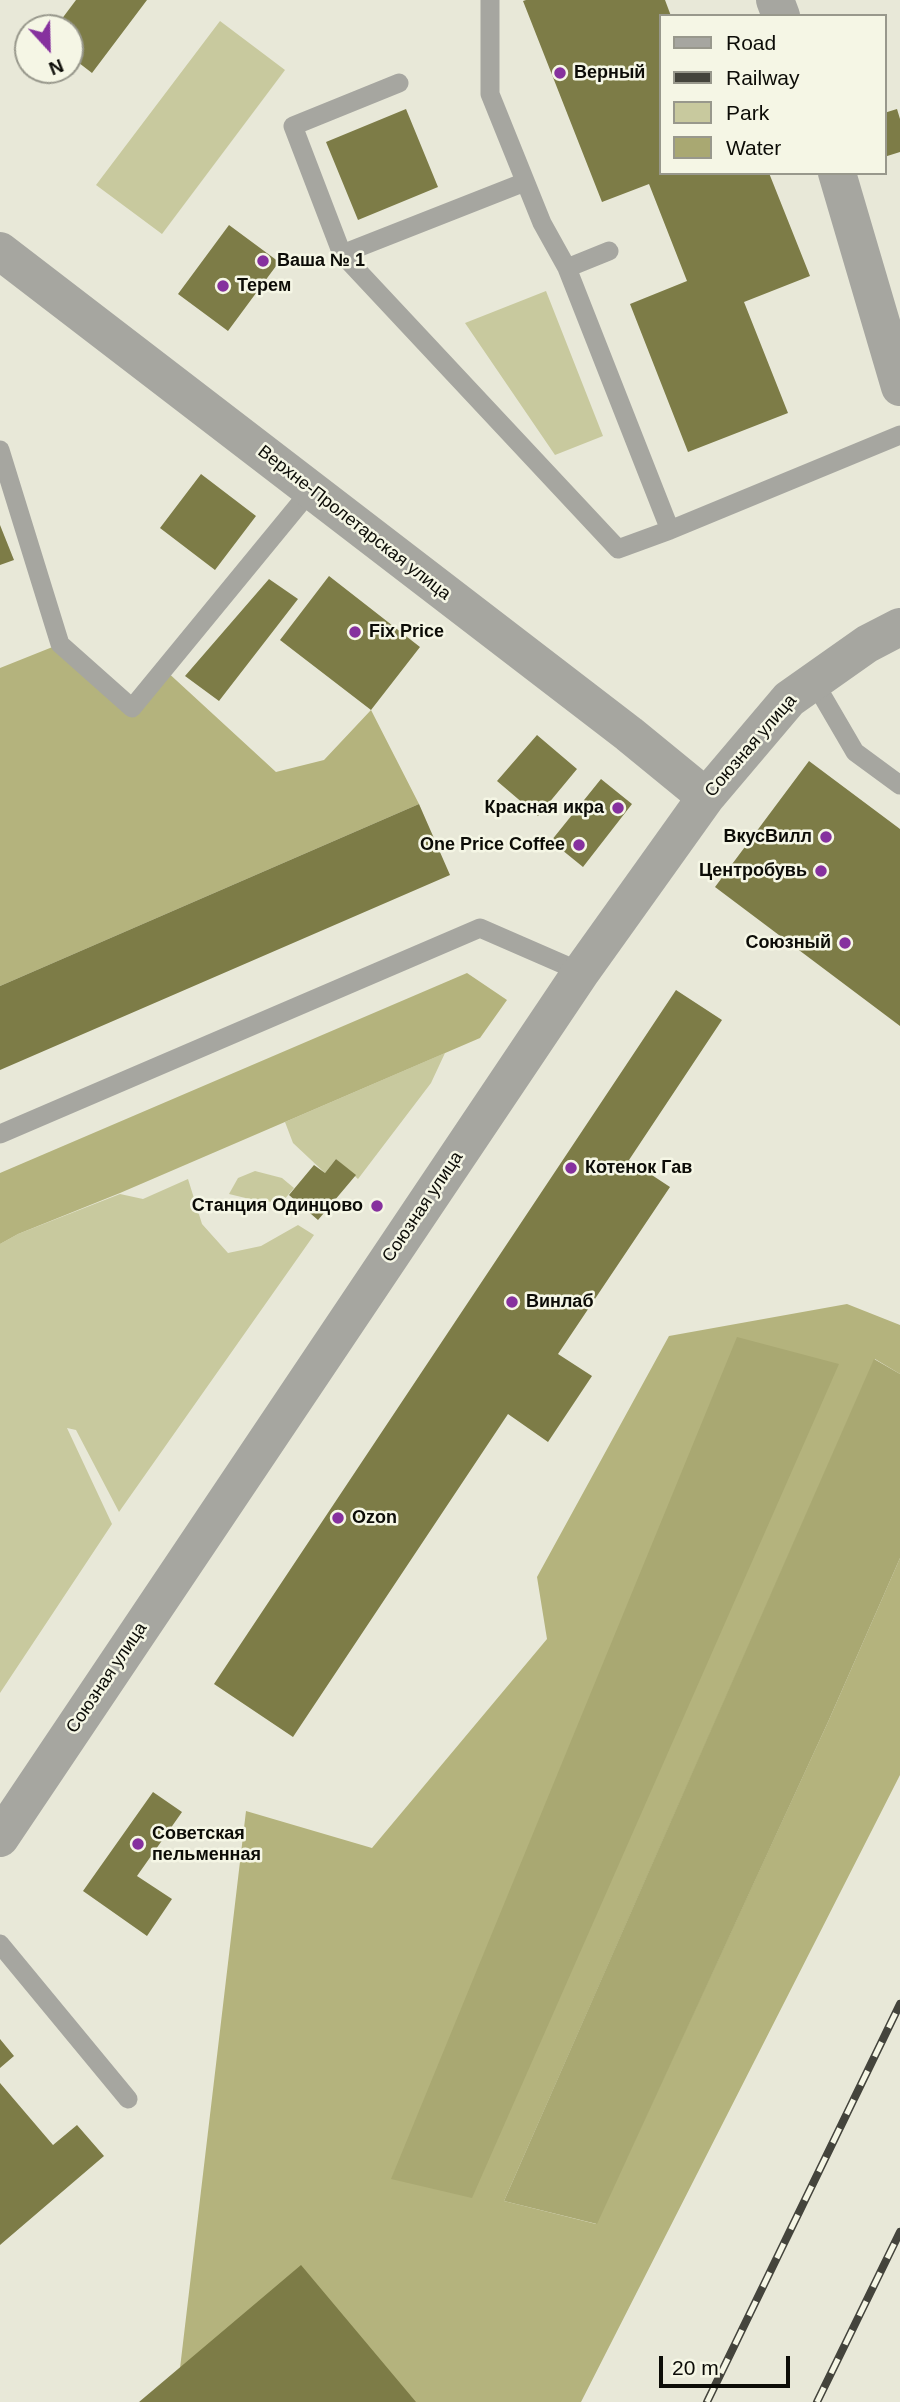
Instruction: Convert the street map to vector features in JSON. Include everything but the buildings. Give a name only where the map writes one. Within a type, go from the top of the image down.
[{"type":"street","points":[[838,175],[900,387]]},
{"type":"street","name":"Верхне-Пролетарская улица","points":[[0,251],[629,734],[706,797]]},
{"type":"street","name":"Союзная улица","points":[[1,1829],[629,901],[706,797],[789,699],[867,644],[900,626]]},
{"type":"lane","points":[[490,0],[490,94],[542,223],[567,268],[670,530]]},
{"type":"lane","points":[[399,83],[293,126],[342,254],[618,549],[900,435]]},
{"type":"lane","points":[[342,254],[526,182]]},
{"type":"lane","points":[[567,268],[609,251]]},
{"type":"lane","points":[[0,450],[60,644],[132,708],[311,491]]},
{"type":"lane","points":[[813,680],[855,752],[900,785]]},
{"type":"lane","points":[[0,1134],[480,928],[581,972]]},
{"type":"lane","points":[[0,1944],[128,2099]]},
{"type":"green space","points":[[220,21],[285,70],[162,234],[96,185]]},
{"type":"green space","points":[[546,291],[603,436],[555,455],[465,323]]},
{"type":"green space","points":[[445,1053],[431,1083],[358,1179],[336,1159],[325,1173],[293,1143],[285,1122]]},
{"type":"green space","points":[[255,1171],[282,1178],[294,1188],[283,1201],[262,1202],[229,1194],[238,1178]]},
{"type":"green space","points":[[188,1179],[202,1224],[228,1253],[261,1246],[298,1225],[314,1235],[119,1512],[76,1430],[67,1428],[112,1524],[0,1693],[0,1244],[18,1234],[120,1194],[143,1199]]},
{"type":"shaded area","points":[[60,644],[132,708],[164,669],[276,772],[324,760],[371,710],[419,804],[0,986],[0,668]]},
{"type":"shaded area","points":[[467,973],[507,1000],[480,1038],[0,1244],[0,1173]]},
{"type":"shaded area","points":[[847,1304],[900,1325],[900,1374],[875,1359],[504,2201],[596,2224],[828,1722],[900,1558],[900,1775],[581,2402],[176,2402],[246,1811],[372,1848],[547,1639],[537,1577],[669,1336]]},
{"type":"water","points":[[737,1337],[839,1364],[472,2198],[391,2179]]},
{"type":"water","points":[[874,1359],[900,1374],[900,1558],[828,1722],[597,2224],[504,2201]]},
{"type":"railway","points":[[707,2402],[900,2004]]},
{"type":"railway","points":[[817,2402],[900,2232]]},
{"type":"place","name":"Верный","points":[[560,73]]},
{"type":"place","name":"Ваша № 1","points":[[263,261]]},
{"type":"place","name":"Терем","points":[[223,286]]},
{"type":"place","name":"Fix Price","points":[[355,632]]},
{"type":"place","name":"Красная икра","points":[[618,808]]},
{"type":"place","name":"ВкусВилл","points":[[826,837]]},
{"type":"place","name":"One Price Coffee","points":[[579,845]]},
{"type":"place","name":"Центробувь","points":[[821,871]]},
{"type":"place","name":"Союзный","points":[[845,943]]},
{"type":"place","name":"Котенок Гав","points":[[571,1168]]},
{"type":"place","name":"Станция Одинцово","points":[[377,1206]]},
{"type":"place","name":"Винлаб","points":[[512,1302]]},
{"type":"place","name":"Ozon","points":[[338,1518]]},
{"type":"place","name":"Советская пельменная","points":[[138,1844]]}]
